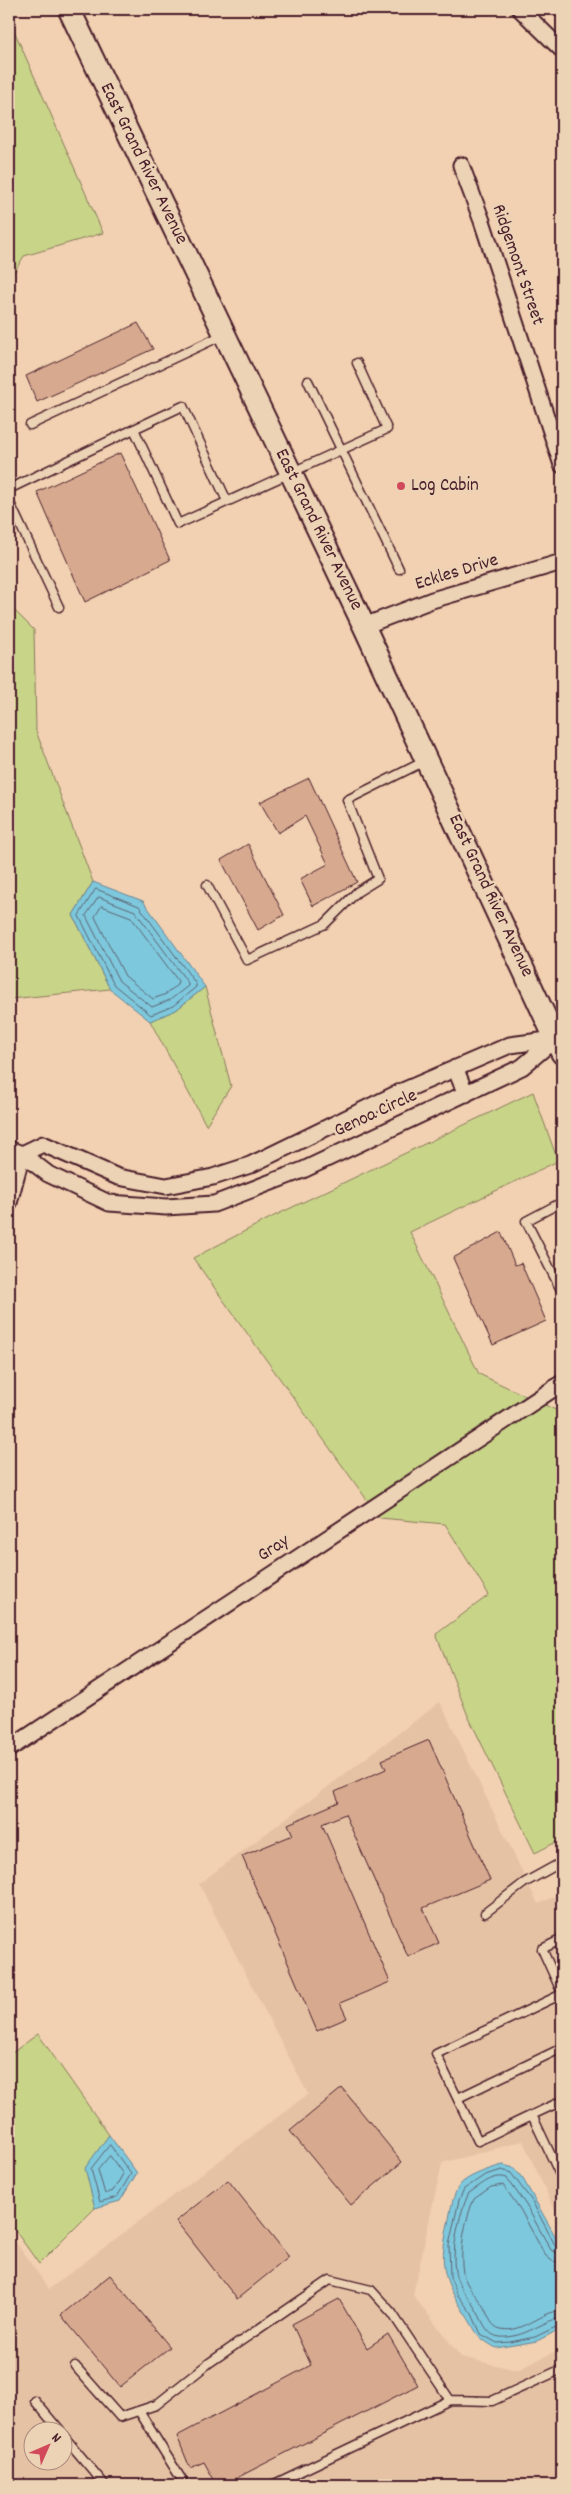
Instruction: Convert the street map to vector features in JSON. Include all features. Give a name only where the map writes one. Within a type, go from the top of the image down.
[{"type":"main road","name":"East Grand River Avenue","points":[[68,9],[364,626],[560,1049]]},
{"type":"street","points":[[520,9],[562,50]]},
{"type":"street","name":"Ridgemont Street","points":[[461,165],[482,221],[562,465]]},
{"type":"street","name":"Eckles Drive","points":[[364,626],[432,600],[562,562]]},
{"type":"street","name":"Genoa Circle","points":[[16,1151],[43,1144],[118,1177],[166,1186],[213,1178],[250,1165],[398,1093],[510,1045],[560,1049]]},
{"type":"street","name":"Genoa Circle","points":[[16,1151],[48,1174],[110,1203],[166,1207],[214,1204],[302,1170],[560,1049]]},
{"type":"street","points":[[455,1068],[466,1094]]},
{"type":"street","points":[[292,1144],[302,1170]]},
{"type":"street","points":[[9,1203],[16,1151]]},
{"type":"street","points":[[166,1186],[166,1207]]},
{"type":"street","name":"Gray","points":[[9,1749],[562,1383]]},
{"type":"lane","points":[[30,425],[224,334]]},
{"type":"lane","points":[[134,429],[178,524],[387,429],[357,363]]},
{"type":"lane","points":[[308,381],[399,569]]},
{"type":"lane","points":[[9,490],[183,406],[226,501]]},
{"type":"lane","points":[[9,501],[59,607]]},
{"type":"lane","points":[[207,885],[247,960],[326,924],[357,892],[378,879],[347,800],[427,760]]},
{"type":"lane","points":[[562,1202],[526,1221],[562,1292]]},
{"type":"lane","points":[[485,1913],[524,1883],[562,1862]]},
{"type":"lane","points":[[562,1939],[542,1948],[562,1993],[436,2054],[478,2141],[562,2101]]},
{"type":"lane","points":[[458,2098],[562,2048]]},
{"type":"lane","points":[[532,2115],[560,2166],[562,2179]]},
{"type":"lane","points":[[75,2366],[120,2417],[139,2411],[156,2405],[209,2363],[330,2280],[371,2290],[392,2313],[450,2400]]},
{"type":"lane","points":[[272,2485],[450,2400],[492,2400],[562,2369]]},
{"type":"lane","points":[[35,2400],[53,2422]]},
{"type":"lane","points":[[139,2411],[185,2485]]},
{"type":"lane","points":[[72,2445],[105,2485]]},
{"type":"shaded area","points":[[440,1702],[538,1904],[562,1893],[562,2226],[523,2141],[442,2163],[413,2295],[461,2357],[517,2370],[562,2348],[562,2485],[9,2485],[9,2233],[49,2289],[308,2094],[199,1884]]},
{"type":"green space","points":[[9,19],[103,233],[24,256],[9,281]]},
{"type":"green space","points":[[9,605],[34,630],[36,731],[93,882],[73,915],[110,989],[9,999]]},
{"type":"green space","points":[[205,987],[231,1086],[206,1125],[150,1021],[176,1010]]},
{"type":"green space","points":[[533,1092],[558,1161],[410,1232],[479,1374],[562,1413],[562,1839],[535,1853],[468,1716],[436,1634],[489,1595],[445,1524],[380,1518],[193,1258],[274,1216]]},
{"type":"green space","points":[[38,2034],[109,2135],[86,2168],[95,2208],[39,2264],[9,2222],[9,2055]]},
{"type":"water","points":[[93,882],[143,901],[205,987],[176,1010],[150,1021],[110,989],[73,915]]},
{"type":"water","points":[[109,2135],[137,2173],[120,2201],[95,2208],[85,2168]]},
{"type":"water","points":[[503,2165],[514,2168],[523,2179],[562,2248],[562,2328],[537,2341],[496,2348],[478,2334],[458,2302],[447,2280],[443,2259],[451,2206],[459,2186],[462,2182],[473,2176]]},
{"type":"building","points":[[138,323],[153,349],[37,402],[26,376]]},
{"type":"building","points":[[120,453],[170,560],[85,602],[37,492]]},
{"type":"building","points":[[309,778],[357,882],[313,906],[300,879],[328,864],[305,816],[278,833],[260,802]]},
{"type":"building","points":[[248,844],[284,915],[258,930],[221,860]]},
{"type":"building","points":[[501,1232],[515,1265],[521,1263],[546,1321],[493,1345],[453,1258]]},
{"type":"building","points":[[429,1740],[490,1880],[423,1908],[439,1943],[408,1957],[345,1814],[322,1824],[390,1982],[340,2003],[347,2018],[317,2031],[242,1856],[293,1835],[288,1824],[339,1802],[335,1792],[386,1769],[382,1760]]},
{"type":"building","points":[[342,2088],[402,2162],[351,2205],[290,2131]]},
{"type":"building","points":[[228,2180],[289,2257],[237,2299],[176,2221]]},
{"type":"building","points":[[110,2275],[170,2347],[120,2387],[61,2315]]},
{"type":"building","points":[[339,2299],[367,2348],[388,2334],[418,2385],[223,2485],[217,2485],[204,2462],[190,2468],[177,2436],[311,2365],[292,2324]]},
{"type":"place","name":"Log Cabin","points":[[401,486]]}]
